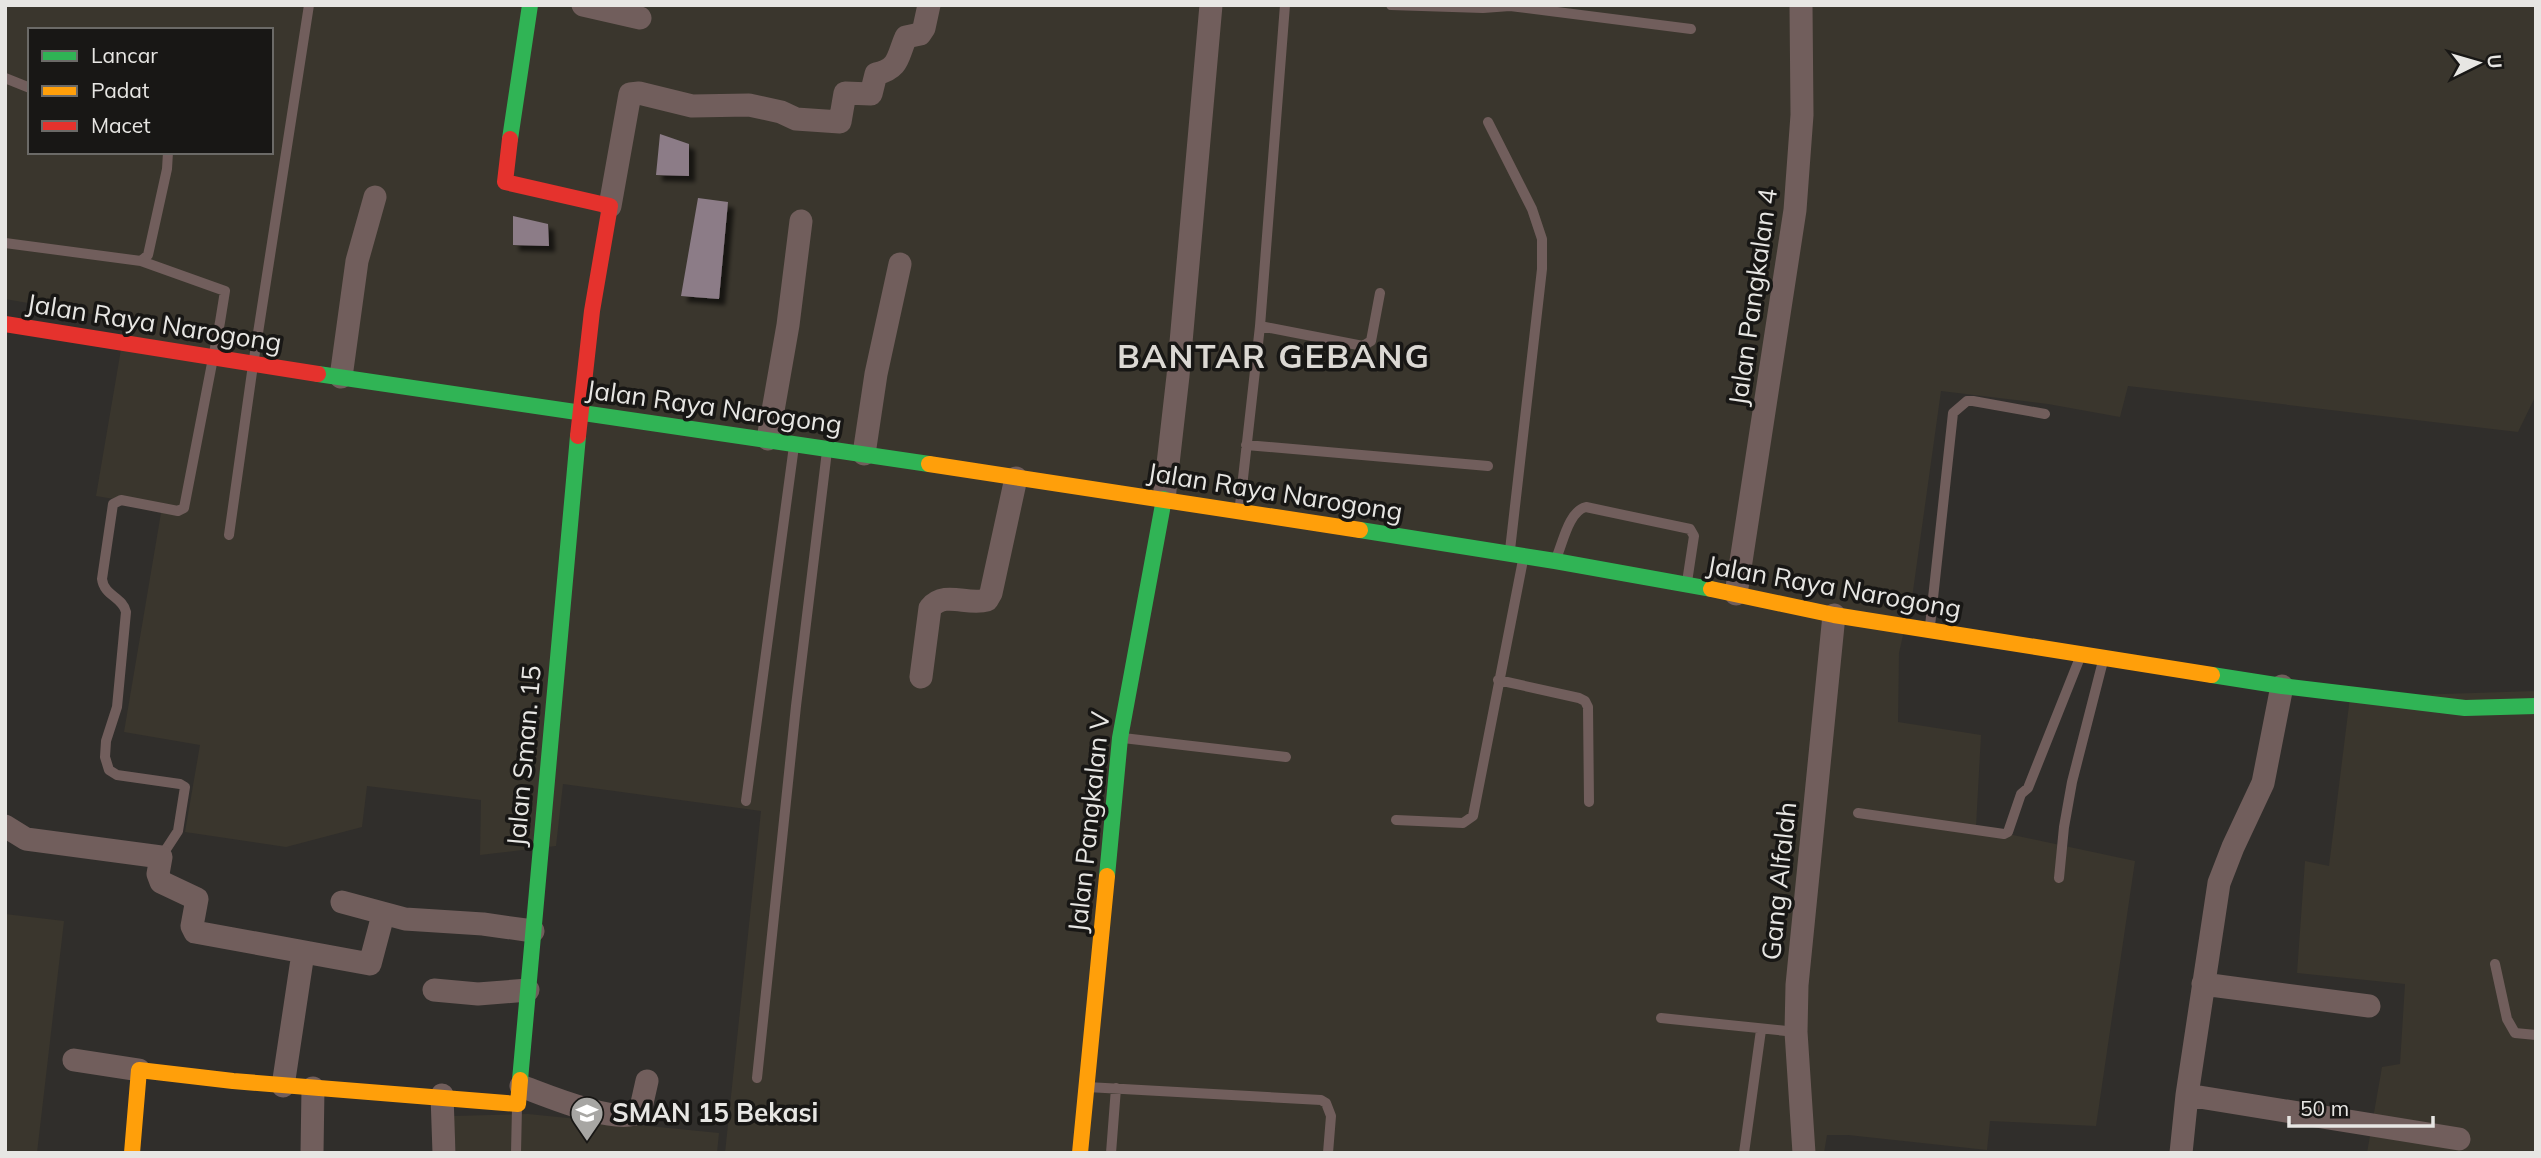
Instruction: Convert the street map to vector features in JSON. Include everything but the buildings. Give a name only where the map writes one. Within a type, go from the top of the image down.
[{"type":"main road","points":[[530,5],[505,182],[610,206]]},
{"type":"main road","name":"Jalan Sman. 15","points":[[519,1095],[580,412],[592,311],[610,206]]},
{"type":"main road","name":"Jalan Raya Narogong","points":[[5,324],[253,365],[795,443],[1517,555],[1736,594],[1834,615],[2282,686],[2465,708],[2536,706]]},
{"type":"main road","name":"Jalan Pangkalan V","points":[[1080,1153],[1120,738],[1164,499]]},
{"type":"main road","points":[[132,1153],[139,1070],[313,1088],[442,1095],[519,1095]]},
{"type":"street","points":[[583,5],[640,18]]},
{"type":"street","points":[[610,206],[630,94],[639,93],[692,106],[749,105],[781,112],[796,119],[840,122],[845,93],[871,94],[876,74],[888,71],[897,64],[906,37],[920,34],[924,29],[929,5]]},
{"type":"street","points":[[1164,499],[1178,376],[1211,5]]},
{"type":"street","name":"Jalan Pangkalan 4","points":[[1736,594],[1795,210],[1802,115],[1801,5]]},
{"type":"street","points":[[341,377],[357,261],[375,197]]},
{"type":"street","points":[[768,439],[788,325],[801,221]]},
{"type":"street","points":[[864,454],[876,374],[900,264]]},
{"type":"street","points":[[920,677],[930,608],[941,599],[980,602],[987,600],[991,593],[1016,478]]},
{"type":"street","name":"Gang Alfalah","points":[[1804,1153],[1796,1032],[1797,985],[1834,615]]},
{"type":"street","points":[[2181,1153],[2187,1095],[2219,883],[2263,783],[2282,686]]},
{"type":"street","points":[[5,826],[26,839],[161,858],[158,874],[161,882],[197,899],[192,926],[195,932],[370,964],[383,915]]},
{"type":"street","points":[[342,902],[383,915],[533,931]]},
{"type":"street","points":[[283,1086],[303,953]]},
{"type":"street","points":[[2203,984],[2369,1006]]},
{"type":"street","points":[[434,990],[478,994],[528,990]]},
{"type":"street","points":[[74,1060],[139,1070]]},
{"type":"street","points":[[519,1095],[626,1117],[640,1112],[647,1081]]},
{"type":"street","points":[[312,1153],[313,1088]]},
{"type":"street","points":[[442,1095],[444,1153]]},
{"type":"street","points":[[2187,1095],[2459,1139]]},
{"type":"lane","points":[[229,535],[309,5]]},
{"type":"lane","points":[[1239,512],[1260,326],[1285,5]]},
{"type":"lane","points":[[1391,5],[1510,6],[1691,29]]},
{"type":"lane","points":[[5,78],[28,87]]},
{"type":"lane","points":[[1396,820],[1463,823],[1473,816],[1499,680],[1517,555],[1542,269],[1542,239],[1532,209],[1488,122]]},
{"type":"lane","points":[[141,261],[148,255],[168,154]]},
{"type":"lane","points":[[5,243],[141,261],[225,291],[184,508],[178,511],[116,501],[113,504],[102,579],[105,590],[123,604],[126,612],[118,695],[106,741],[106,763],[109,770],[117,775],[185,787],[178,831],[161,858]]},
{"type":"lane","points":[[1260,326],[1363,346],[1371,341],[1380,293]]},
{"type":"lane","points":[[1929,629],[1953,413],[1967,401],[1973,401],[2045,414]]},
{"type":"lane","points":[[746,801],[795,443]]},
{"type":"lane","points":[[1247,445],[1489,466]]},
{"type":"lane","points":[[757,1078],[794,719],[828,449]]},
{"type":"lane","points":[[1555,562],[1575,514],[1580,508],[1586,507],[1690,529],[1694,536],[1686,585]]},
{"type":"lane","points":[[1858,813],[2004,834],[2008,832],[2021,794],[2028,788],[2081,654]]},
{"type":"lane","points":[[2059,878],[2072,782],[2104,657]]},
{"type":"lane","points":[[1499,680],[1585,701],[1588,707],[1589,802]]},
{"type":"lane","points":[[1120,738],[1286,757]]},
{"type":"lane","points":[[2495,964],[2507,1019],[2515,1033],[2536,1035]]},
{"type":"lane","points":[[1661,1017],[1796,1032]]},
{"type":"lane","points":[[1744,1153],[1761,1030]]},
{"type":"lane","points":[[1086,1087],[1321,1100],[1326,1102],[1331,1115],[1328,1153]]},
{"type":"lane","points":[[1111,1153],[1116,1088]]},
{"type":"lane","points":[[516,1153],[519,1095]]},
{"type":"shaded area","points":[[5,5],[2536,5],[2536,395],[2518,432],[2128,386],[2120,417],[2048,404],[1941,391],[1913,591],[1899,653],[1898,722],[1981,735],[1976,827],[2135,861],[2096,1126],[1990,1121],[1987,1150],[1827,1135],[1824,1153],[725,1153],[761,811],[563,784],[556,846],[480,855],[481,800],[367,786],[362,827],[286,847],[185,832],[200,745],[124,732],[162,507],[96,496],[126,320],[5,299]]},
{"type":"shaded area","points":[[2536,691],[2536,1153],[2367,1153],[2382,1067],[2400,1064],[2405,984],[2297,973],[2305,861],[2329,866],[2350,697]]},
{"type":"shaded area","points":[[5,914],[64,921],[37,1153],[5,1153]]},
{"type":"shaded area","name":"SMAN 15 Bekasi","points":[[528,1114],[719,1133],[717,1153],[456,1153],[453,1116]]},
{"type":"traffic: fast","points":[[510,139],[530,5]]},
{"type":"traffic: fast","points":[[318,374],[929,464]]},
{"type":"traffic: fast","points":[[520,1080],[578,436]]},
{"type":"traffic: fast","points":[[1107,876],[1120,738],[1164,499]]},
{"type":"traffic: fast","points":[[1360,530],[1711,589]]},
{"type":"traffic: fast","points":[[2212,675],[2465,708],[2536,706]]},
{"type":"traffic: slow","points":[[929,464],[1360,530]]},
{"type":"traffic: slow","points":[[1711,589],[1834,615],[2212,675]]},
{"type":"traffic: slow","points":[[1080,1153],[1107,876]]},
{"type":"traffic: slow","points":[[132,1153],[139,1070],[233,1081],[518,1104],[520,1080]]},
{"type":"traffic: jam","points":[[510,139],[505,182],[610,206],[592,311],[578,436]]},
{"type":"traffic: jam","points":[[5,324],[318,374]]},
{"type":"place","name":"SMAN 15 Bekasi","points":[[587,1143]]},
{"type":"district","name":"BANTAR GEBANG","points":[[1274,356]]}]
